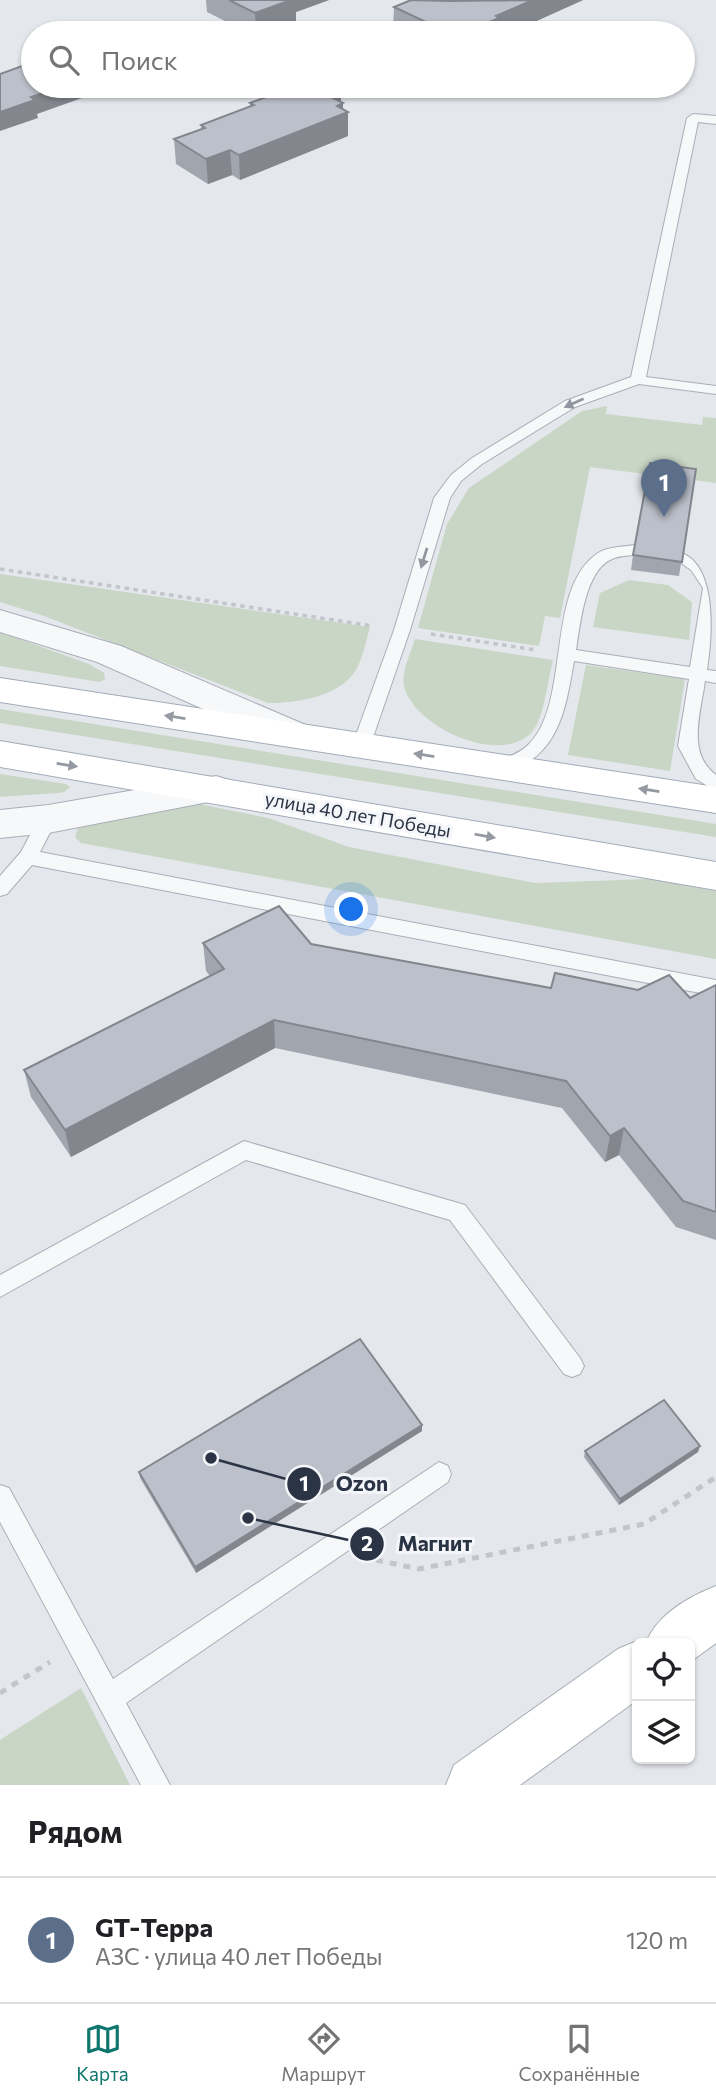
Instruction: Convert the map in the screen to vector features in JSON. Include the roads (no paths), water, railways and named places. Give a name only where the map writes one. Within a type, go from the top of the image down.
[{"type":"main road","points":[[0,690],[716,800]]},
{"type":"main road","name":"улица 40 лет Победы","points":[[0,754],[716,876]]},
{"type":"main road","points":[[679,1638],[716,1612]]},
{"type":"main road","points":[[474,1785],[632,1672]]},
{"type":"street","points":[[0,621],[109,654],[295,735]]},
{"type":"street","points":[[0,824],[48,819],[216,789]]},
{"type":"lane","points":[[638,380],[693,118],[716,120]]},
{"type":"lane","points":[[361,746],[402,630],[442,498],[456,478],[477,461],[570,404],[638,380],[716,390]]},
{"type":"lane","points":[[501,767],[536,749],[553,720],[565,654],[587,569],[604,556],[634,550]]},
{"type":"lane","points":[[682,558],[697,566],[711,588],[687,746],[702,774],[716,784]]},
{"type":"lane","points":[[565,654],[716,677]]},
{"type":"lane","points":[[0,889],[28,857],[48,819]]},
{"type":"lane","points":[[28,857],[716,988]]},
{"type":"lane","points":[[0,1287],[244,1150],[457,1212],[572,1366]]},
{"type":"lane","points":[[108,1699],[439,1474]]},
{"type":"lane","points":[[0,1497],[156,1785]]},
{"type":"place","name":"GT-Терра","points":[[664,517]]},
{"type":"place","name":"Ozon","points":[[211,1458]]},
{"type":"place","name":"Магнит","points":[[248,1518]]}]
